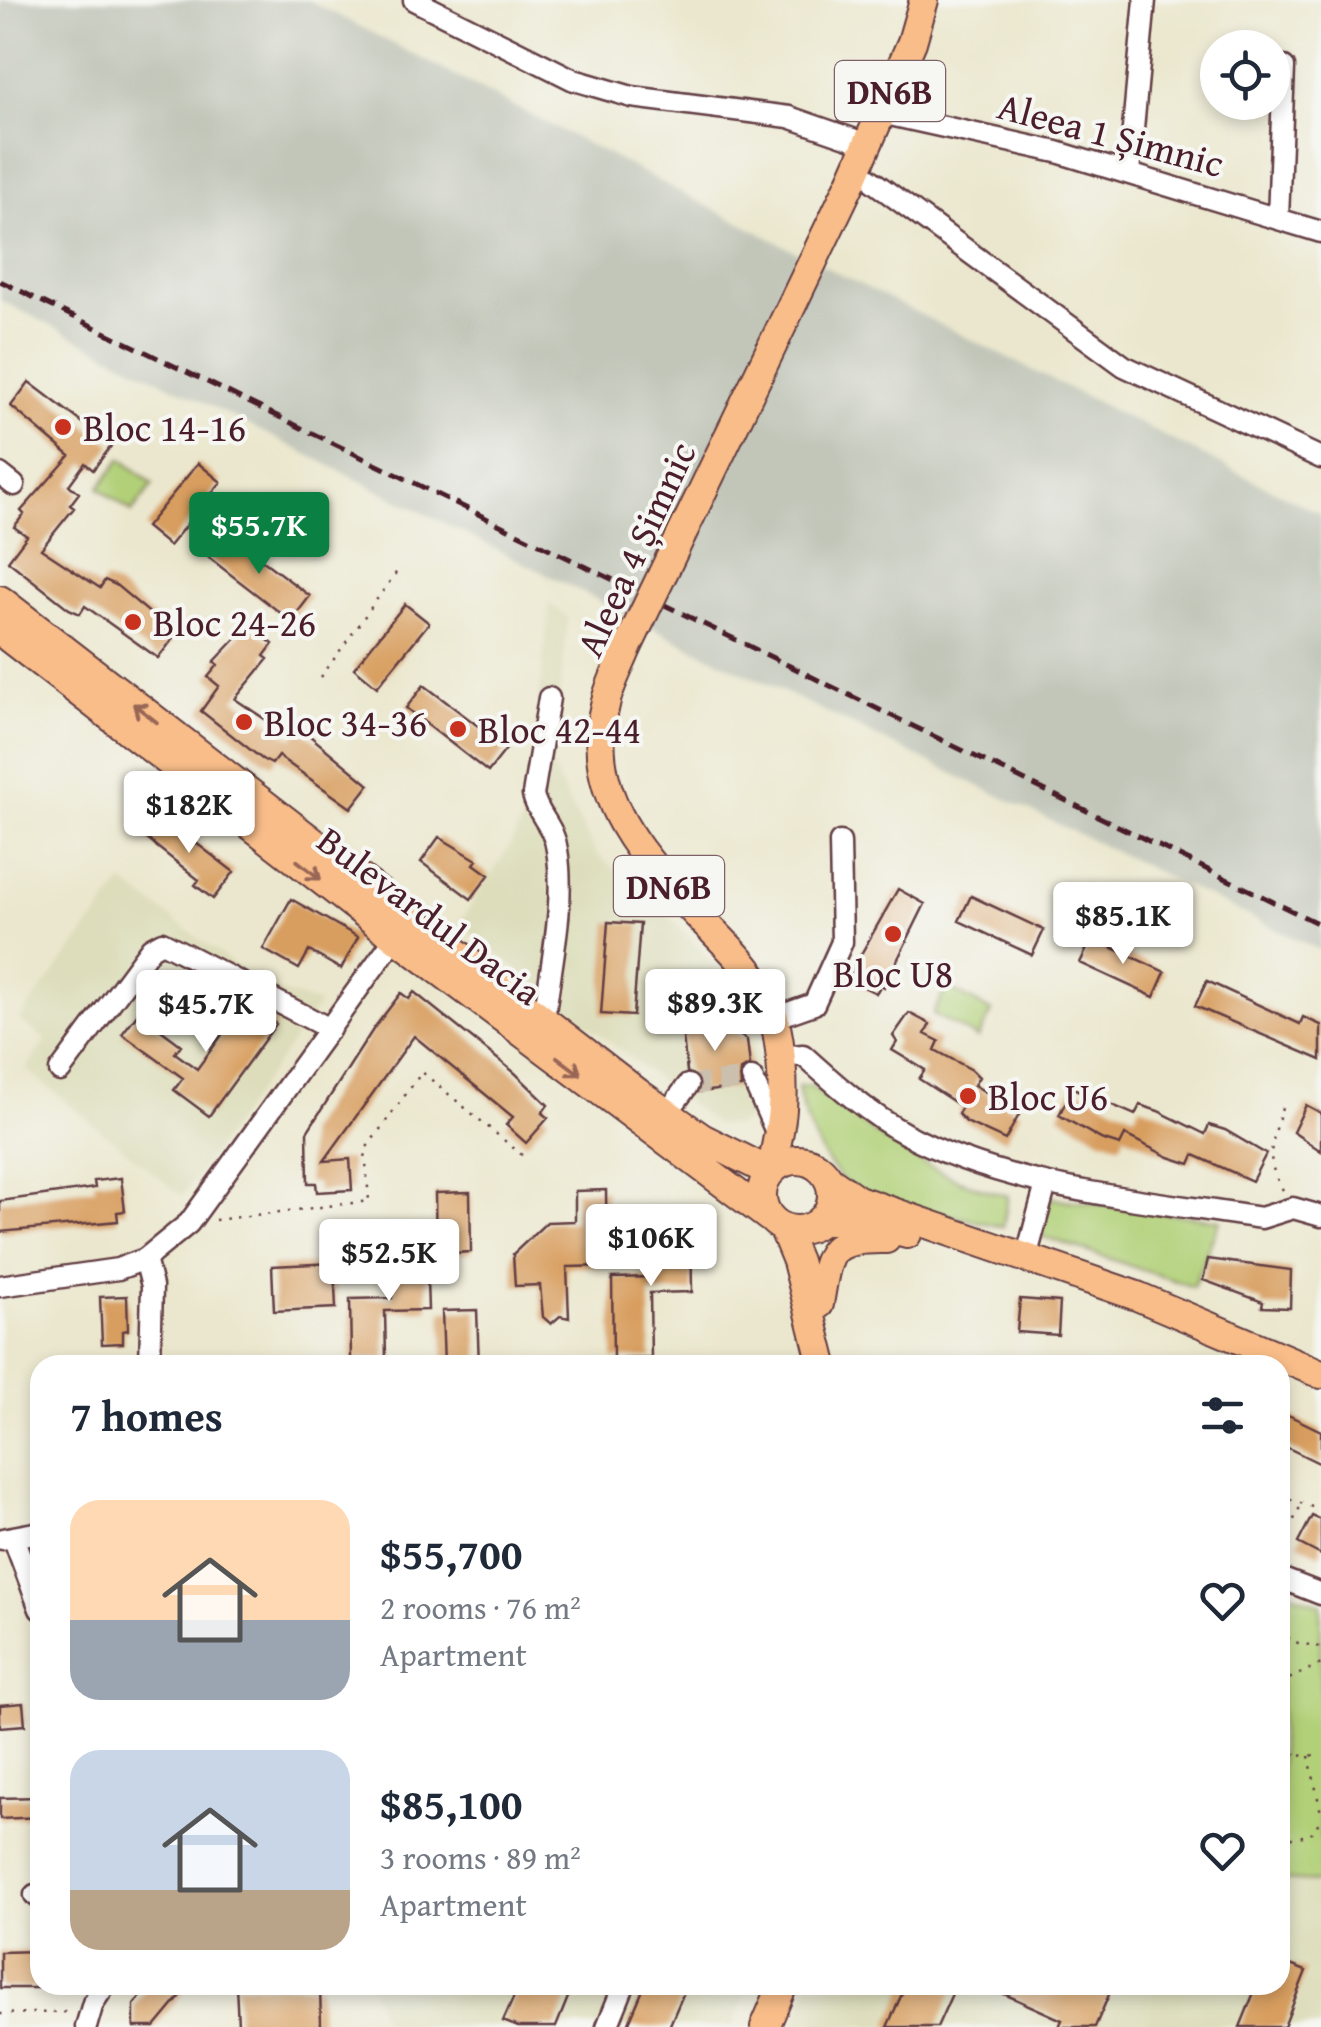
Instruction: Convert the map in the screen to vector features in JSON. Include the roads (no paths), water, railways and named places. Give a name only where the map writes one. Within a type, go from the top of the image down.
[{"type":"main road","name":"Aleea 4 Șimnic","points":[[772,1171],[780,1123],[774,1018],[762,989],[738,956],[647,863],[615,812],[603,779],[599,742],[605,703],[627,648],[859,165],[912,42],[924,0]]},
{"type":"main road","name":"Bulevardul Dacia","points":[[0,600],[402,928],[544,1021],[702,1138],[772,1171],[791,1160],[823,1174]]},
{"type":"main road","name":"Bulevardul Dacia","points":[[0,631],[796,1223]]},
{"type":"main road","name":"Aleea 4 Șimnic","points":[[780,1123],[823,1174]]},
{"type":"main road","points":[[772,1171],[762,1200],[796,1223],[810,1260],[819,1304]]},
{"type":"main road","points":[[796,1223],[831,1201],[823,1174]]},
{"type":"main road","points":[[823,1174],[858,1200],[1137,1296],[1276,1355]]},
{"type":"main road","points":[[796,1223],[855,1220],[1026,1258]]},
{"type":"main road","points":[[796,1223],[822,1355]]},
{"type":"main road","points":[[818,1336],[826,1259],[836,1246],[852,1238],[928,1239]]},
{"type":"main road","points":[[1290,1361],[1321,1374]]},
{"type":"main road","points":[[766,2027],[779,1995]]},
{"type":"street","points":[[414,0],[574,80],[632,97],[789,117],[859,165],[1074,333],[1124,366],[1321,458]]},
{"type":"street","points":[[1129,172],[1145,0]]},
{"type":"street","name":"Aleea 1 Șimnic","points":[[881,113],[1129,172],[1321,232]]},
{"type":"street","points":[[1278,218],[1282,120]]},
{"type":"street","points":[[544,1021],[559,875],[552,824],[536,808],[533,795],[549,698]]},
{"type":"street","points":[[774,1018],[814,1004],[842,942],[840,842]]},
{"type":"street","points":[[0,1286],[118,1269],[145,1259],[188,1224],[402,928]]},
{"type":"street","points":[[60,1071],[151,948],[162,942],[330,1028]]},
{"type":"street","points":[[779,1056],[804,1055],[901,1132],[937,1149],[1046,1184],[1261,1218],[1293,1208],[1321,1216]]},
{"type":"street","points":[[752,1078],[780,1123]]},
{"type":"street","points":[[666,1112],[688,1085]]},
{"type":"street","points":[[1026,1258],[1046,1184]]},
{"type":"street","points":[[145,1259],[152,1286],[150,1355]]},
{"type":"street","points":[[6,1538],[30,1588]]},
{"type":"street","points":[[1290,1582],[1321,1594]]},
{"type":"street","points":[[88,2019],[100,1995]]},
{"type":"street","points":[[607,2027],[620,1995]]},
{"type":"tunnel","points":[[688,1085],[752,1078]]},
{"type":"railway","points":[[0,281],[1321,925]]},
{"type":"place","name":"Bloc 14-16","points":[[63,427]]},
{"type":"place","name":"Bloc 24-26","points":[[133,622]]},
{"type":"place","name":"Bloc 34-36","points":[[244,722]]},
{"type":"place","name":"Bloc 42-44","points":[[458,729]]},
{"type":"place","name":"Bloc U8","points":[[893,934]]},
{"type":"place","name":"Bloc U6","points":[[968,1096]]}]
